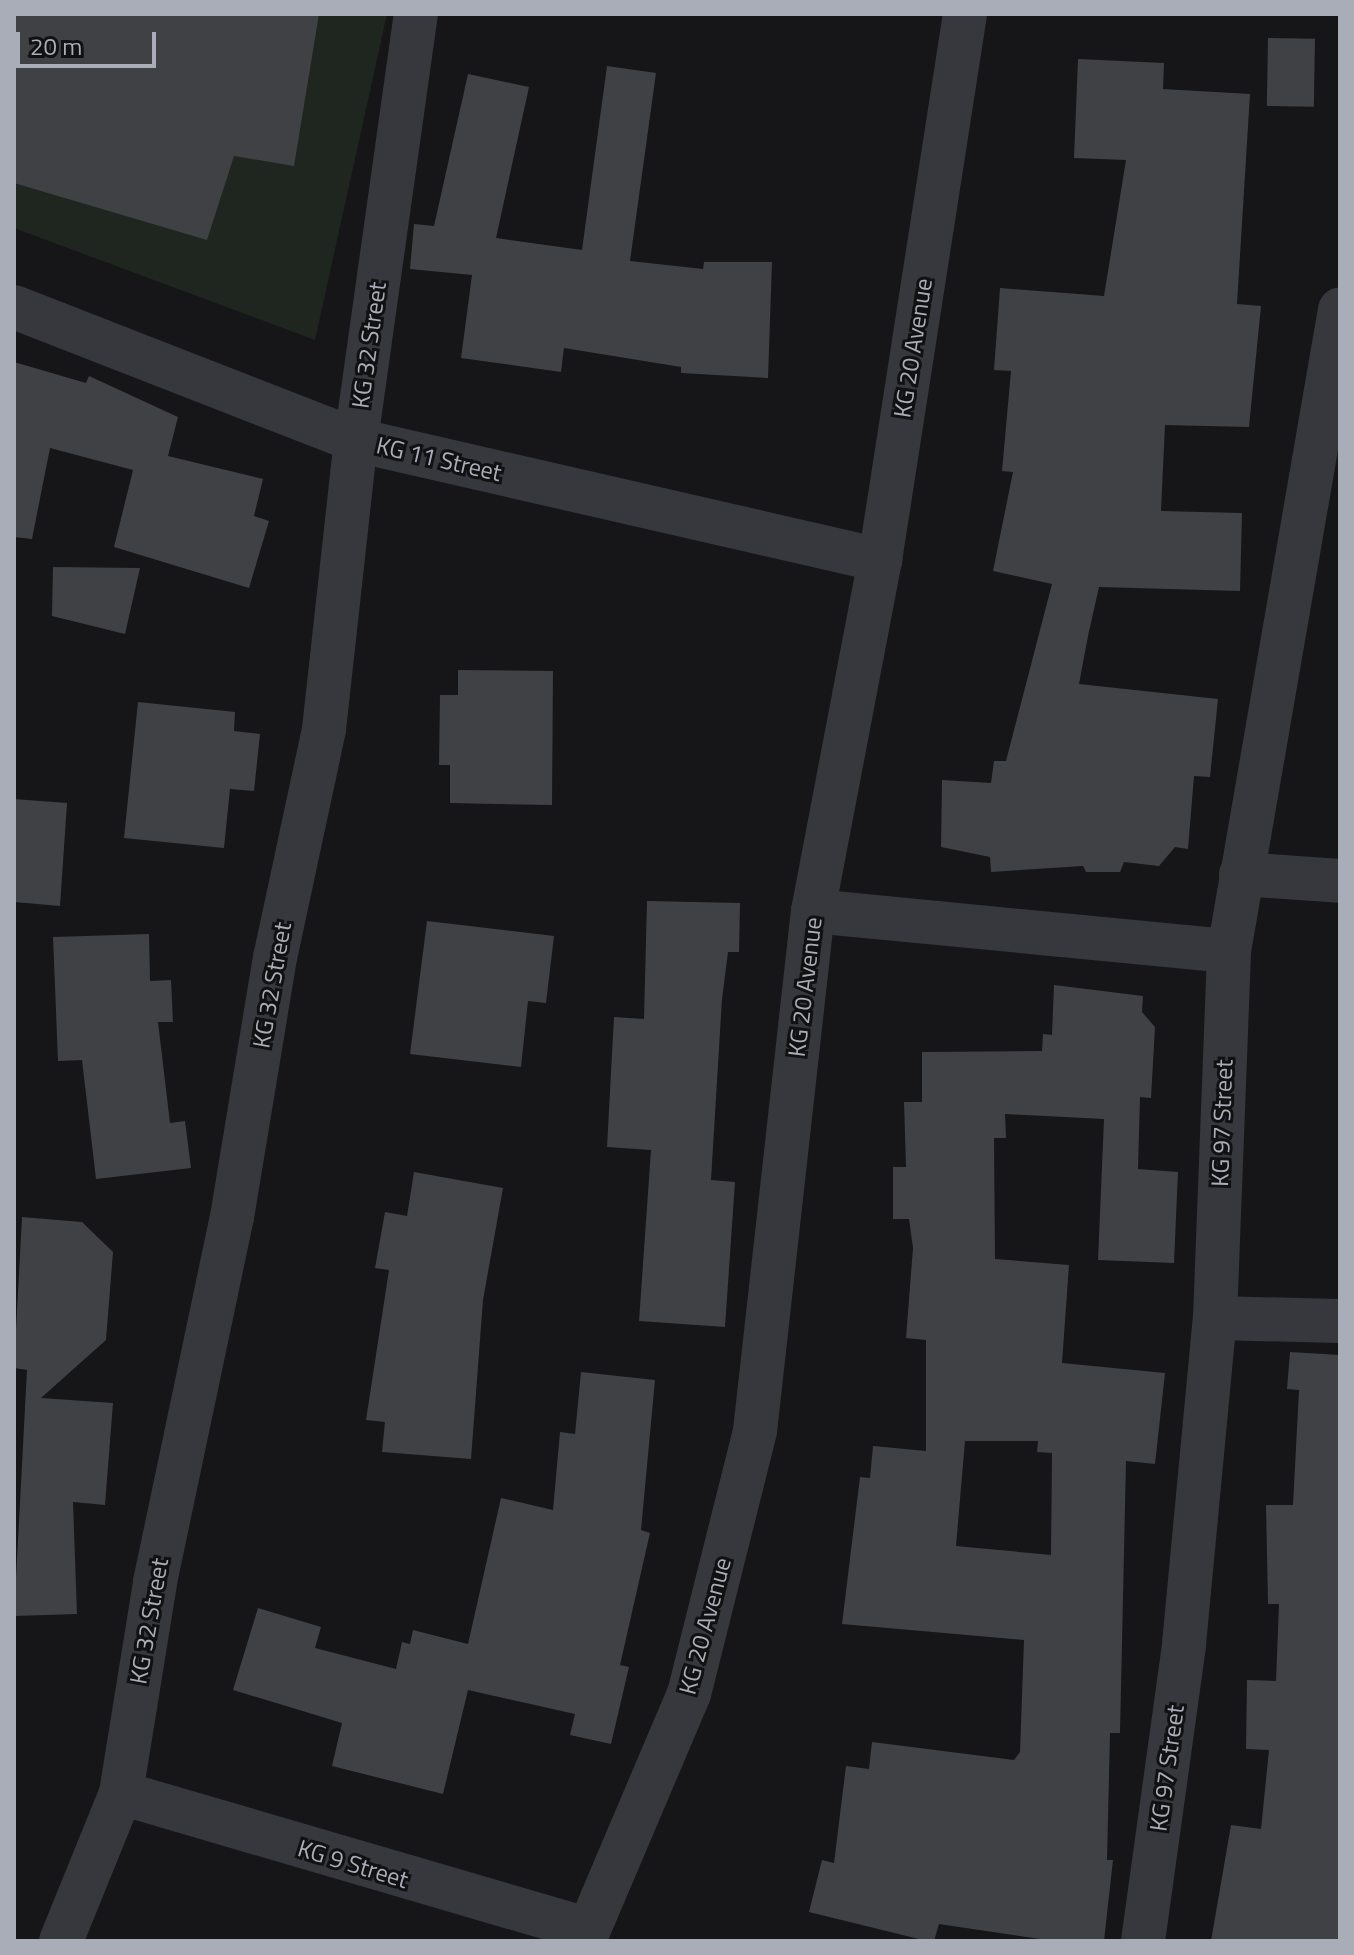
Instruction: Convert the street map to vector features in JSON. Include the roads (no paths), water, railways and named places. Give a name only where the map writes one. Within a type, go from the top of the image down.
[{"type":"street","name":"KG 32 Street","points":[[61,1941],[121,1793],[155,1582],[232,1217],[275,958],[324,729],[356,440],[416,14]]},
{"type":"street","name":"KG 20 Avenue","points":[[586,1935],[689,1694],[755,1431],[813,911],[880,560],[965,14]]},
{"type":"street","name":"KG 11 Street","points":[[14,307],[356,440],[880,560]]},
{"type":"street","name":"KG 97 Street","points":[[1143,1941],[1184,1644],[1215,1318],[1229,951],[1340,310]]},
{"type":"street","points":[[1241,874],[1340,881]]},
{"type":"street","points":[[813,911],[1229,951]]},
{"type":"street","points":[[1215,1318],[1340,1321]]},
{"type":"street","name":"KG 9 Street","points":[[121,1793],[586,1935]]}]
